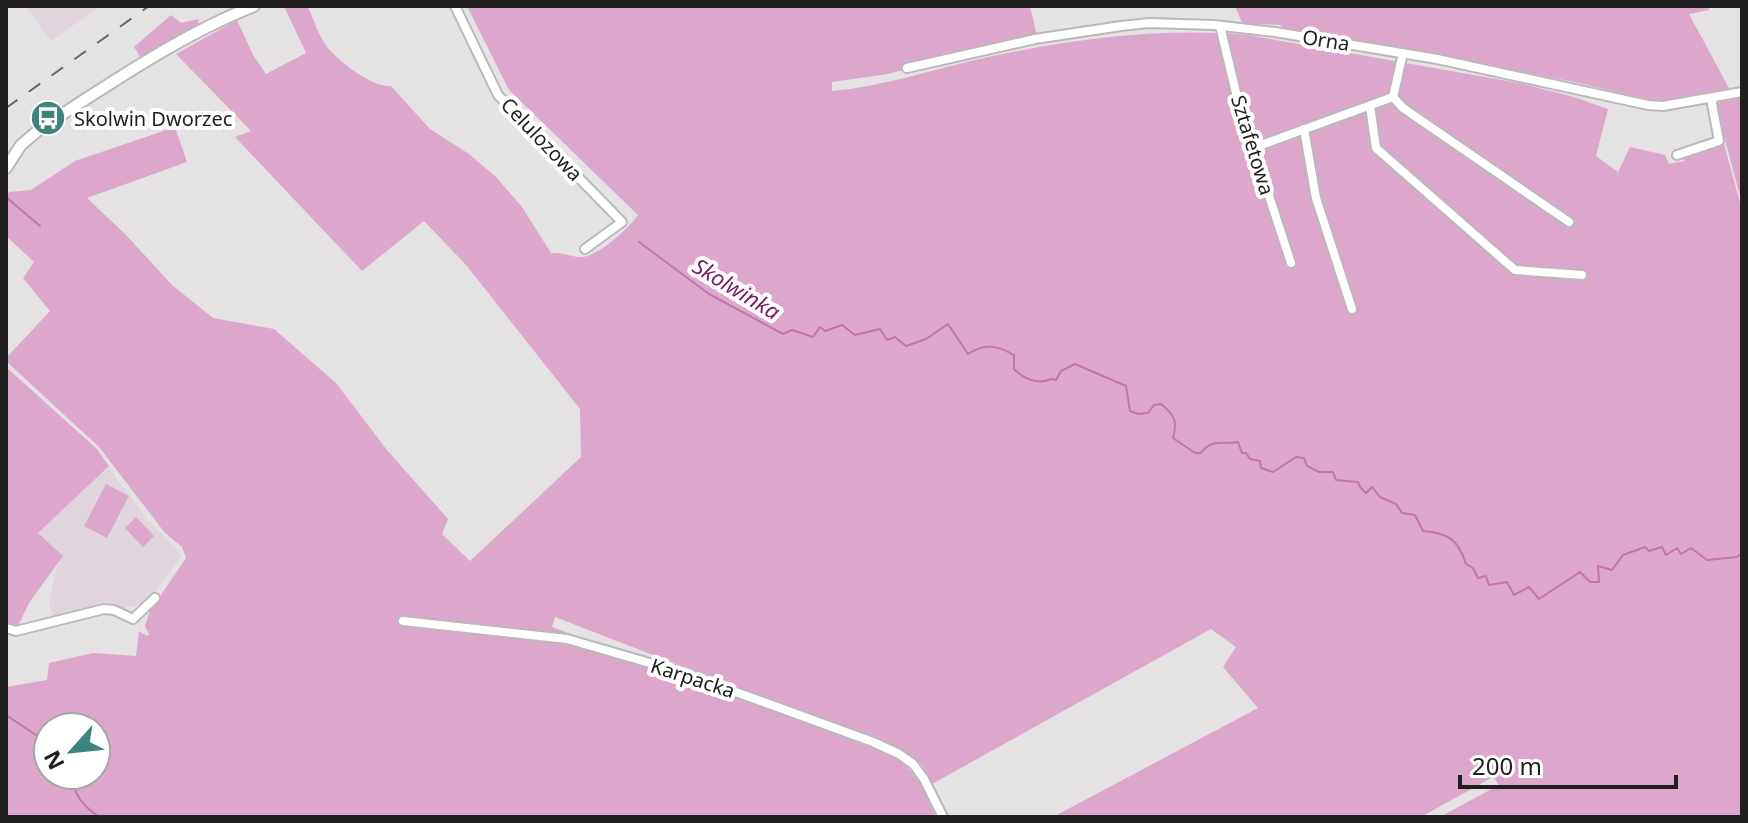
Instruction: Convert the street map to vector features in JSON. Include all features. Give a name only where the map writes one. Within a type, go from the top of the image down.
[{"type":"street","points":[[6,168],[25,141],[46,125],[180,42],[254,6]]},
{"type":"street","name":"Celulozowa","points":[[455,6],[498,95],[622,222],[585,249]]},
{"type":"street","name":"Orna","points":[[907,68],[1035,39],[1149,23],[1220,26],[1403,53],[1648,105],[1663,106],[1742,92]]},
{"type":"street","name":"Sztafetowa","points":[[1220,26],[1238,101],[1291,263]]},
{"type":"street","points":[[1393,97],[1403,53]]},
{"type":"street","points":[[1253,148],[1393,97]]},
{"type":"street","points":[[1393,97],[1403,108],[1569,222]]},
{"type":"street","points":[[1677,155],[1719,141],[1713,97]]},
{"type":"street","points":[[1370,106],[1376,148],[1515,270],[1582,275]]},
{"type":"street","points":[[1304,129],[1316,198],[1352,309]]},
{"type":"street","points":[[6,628],[16,631],[104,609],[133,619],[155,598]]},
{"type":"street","name":"Karpacka","points":[[403,621],[567,639],[674,670],[733,691],[899,754],[913,764],[924,779],[943,817]]},
{"type":"shaded area","points":[[25,6],[101,6],[51,41]]},
{"type":"shaded area","points":[[284,6],[307,6],[332,53],[366,78],[391,86],[430,129],[469,154],[496,177],[522,207],[551,253],[579,257],[606,246],[638,215],[509,90],[467,6],[1030,6],[1037,36],[888,74],[832,82],[832,91],[1077,41],[1145,34],[1248,35],[1519,83],[1608,109],[1596,156],[1618,172],[1630,147],[1665,155],[1669,164],[1724,144],[1742,210],[1742,817],[1440,817],[1499,785],[1493,777],[1421,817],[1053,817],[1258,708],[1223,667],[1236,647],[1211,629],[932,784],[922,765],[903,752],[555,617],[552,627],[893,756],[902,762],[924,790],[936,817],[6,817],[6,687],[47,680],[49,663],[93,653],[136,656],[139,631],[147,636],[149,634],[145,626],[150,611],[186,558],[182,547],[165,533],[99,447],[6,361],[50,311],[23,278],[34,262],[6,236],[6,196],[9,192],[31,190],[75,161],[175,127],[187,162],[87,198],[172,285],[213,318],[274,329],[336,383],[387,450],[448,519],[442,534],[470,561],[581,457],[580,409],[467,266],[424,221],[362,271],[235,137],[251,131],[176,54],[237,20],[253,55],[266,74],[306,53]]},
{"type":"shaded area","points":[[1235,6],[1708,6],[1709,10],[1689,14],[1730,90],[1657,102],[1579,83],[1354,39],[1286,31],[1281,25],[1242,23]]},
{"type":"shaded area","points":[[171,15],[181,23],[198,19],[199,26],[141,58],[134,47]]},
{"type":"shaded area","points":[[1742,98],[1742,203],[1715,103]]},
{"type":"shaded area","points":[[6,367],[97,449],[109,466],[38,533],[63,556],[29,603],[18,626],[6,622]]},
{"type":"shaded area","points":[[108,467],[148,520],[182,555],[152,597],[143,603],[125,608],[111,605],[52,616],[49,601],[57,567],[63,556],[38,533]]},
{"type":"shaded area","points":[[106,484],[129,496],[107,538],[84,526]]},
{"type":"shaded area","points":[[136,517],[154,536],[143,547],[125,528]]},
{"type":"waterway","points":[[6,197],[40,226]]},
{"type":"waterway","name":"Skolwinka","points":[[639,242],[709,294],[783,334],[792,330],[813,337],[820,327],[825,331],[842,325],[855,335],[880,329],[887,340],[895,337],[906,346],[926,339],[948,324],[968,354],[986,347],[1002,349],[1014,355],[1014,369],[1031,380],[1056,380],[1061,371],[1075,364],[1126,386],[1130,411],[1148,413],[1154,405],[1161,404],[1174,419],[1173,438],[1195,453],[1201,453],[1213,444],[1238,442],[1242,453],[1260,461],[1261,468],[1273,472],[1296,457],[1304,458],[1307,466],[1319,472],[1333,472],[1336,480],[1358,482],[1366,493],[1372,487],[1380,497],[1396,504],[1402,513],[1415,515],[1423,531],[1439,533],[1451,539],[1478,578],[1486,576],[1489,585],[1507,582],[1514,595],[1529,587],[1539,599],[1580,572],[1590,582],[1599,582],[1598,566],[1612,570],[1623,555],[1645,547],[1649,551],[1662,547],[1666,555],[1677,548],[1681,554],[1691,548],[1707,560],[1737,557],[1742,553]]},
{"type":"waterway","points":[[6,715],[32,732]]},
{"type":"waterway","points":[[76,791],[99,817]]},
{"type":"railway","points":[[6,108],[149,6]]},
{"type":"place","name":"Skolwin Dworzec","points":[[48,118]]}]
